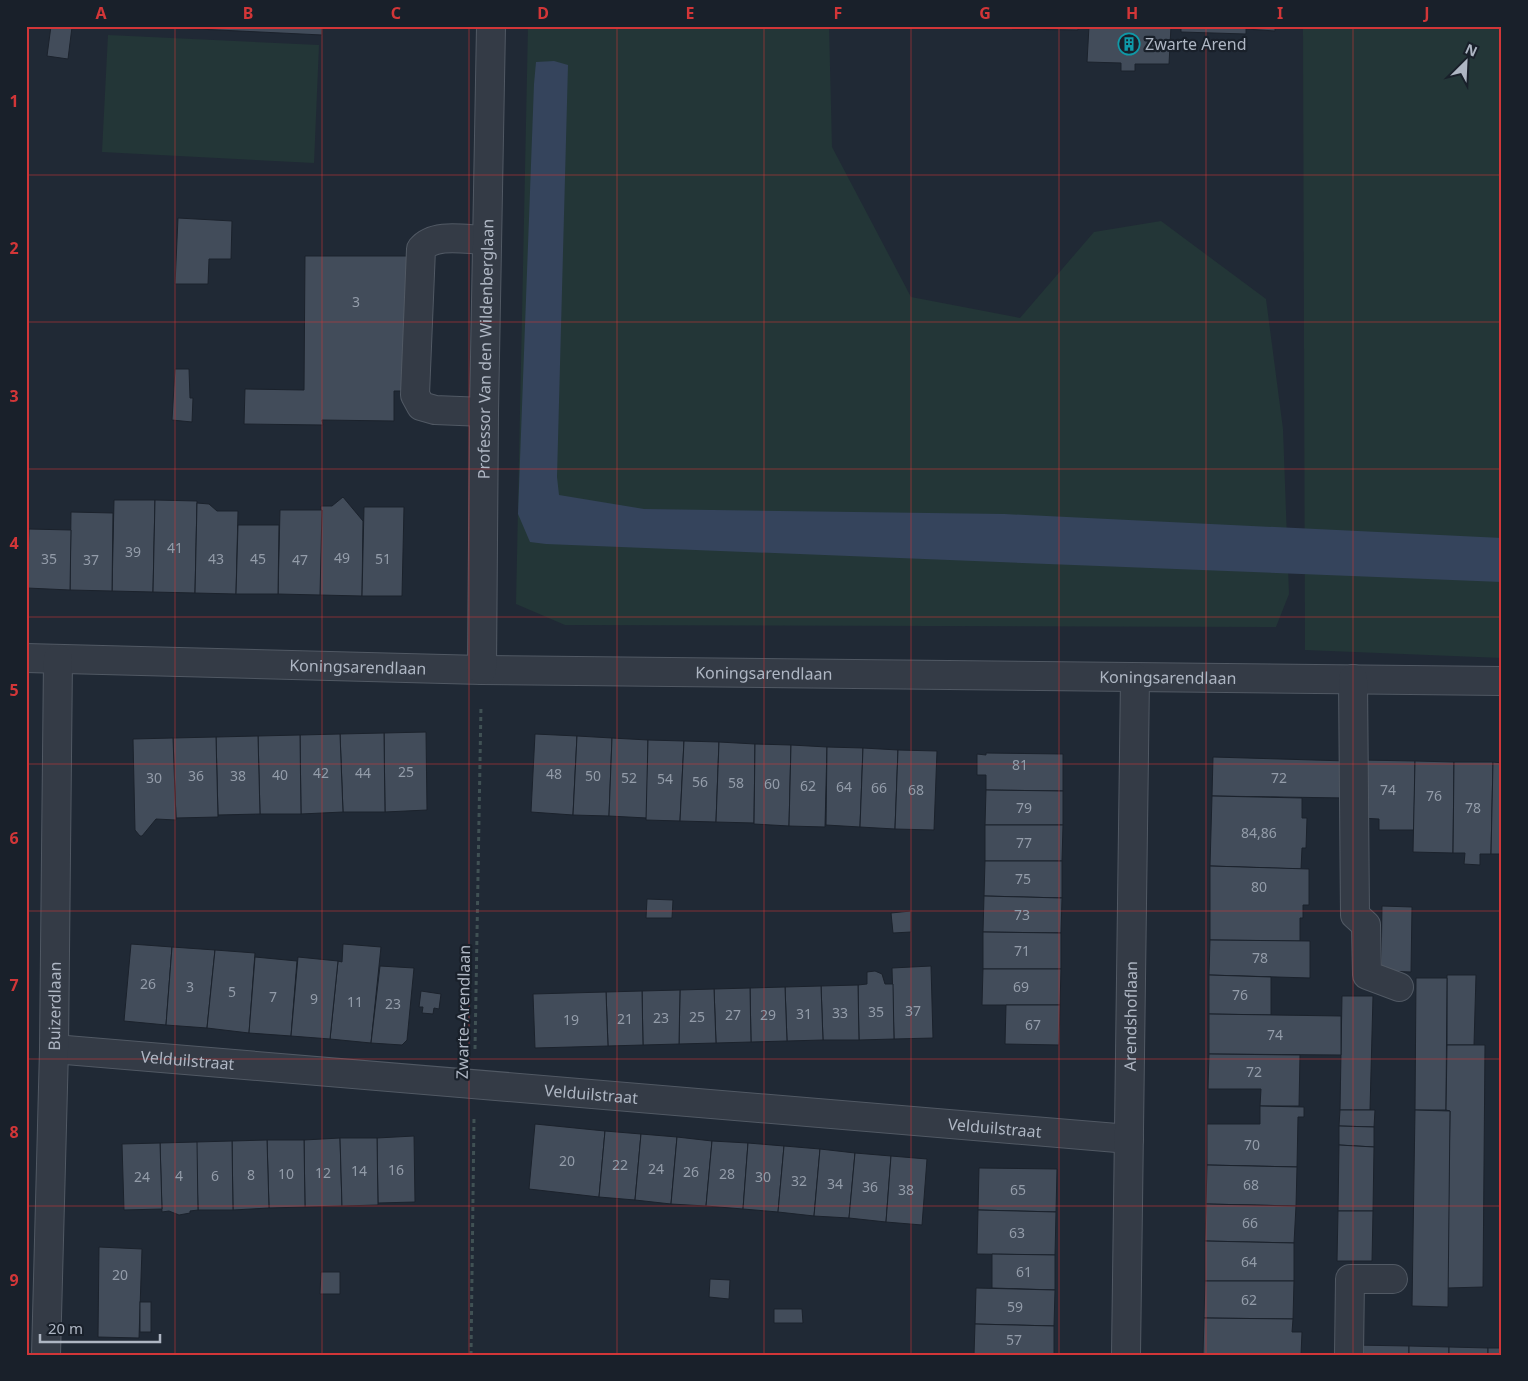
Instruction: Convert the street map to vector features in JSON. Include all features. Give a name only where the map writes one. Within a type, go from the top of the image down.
[{"type":"street","name":"Professor Van den Wildenberglaan","points":[[482,670],[484,412],[491,26]]},
{"type":"street","points":[[484,412],[435,410],[421,406],[415,395],[421,250],[426,244],[440,239],[487,240]]},
{"type":"street","name":"Koningsarendlaan","points":[[26,658],[482,670],[1502,681]]},
{"type":"street","name":"Buizerdlaan","points":[[46,1355],[54,1050],[58,659]]},
{"type":"street","name":"Arendshoflaan","points":[[1126,1355],[1134,678]]},
{"type":"street","points":[[1353,679],[1355,916],[1366,925],[1367,975],[1399,987]]},
{"type":"street","name":"Velduilstraat","points":[[54,1050],[1129,1139]]},
{"type":"street","points":[[1349,1355],[1350,1279],[1393,1279]]},
{"type":"path","name":"Zwarte-Arendlaan","points":[[471,1355],[482,670]]},
{"type":"shaded area","points":[[528,26],[829,26],[832,147],[911,297],[1020,318],[1094,232],[1161,221],[1266,299],[1283,429],[1289,594],[1276,627],[565,625],[516,604]]},
{"type":"shaded area","points":[[1303,26],[1502,26],[1502,658],[1305,650]]},
{"type":"shaded area","points":[[108,35],[319,45],[314,163],[102,152]]},
{"type":"water","points":[[554,61],[568,65],[557,477],[559,495],[644,509],[1004,514],[1502,538],[1502,582],[530,542],[518,514],[534,84],[536,62]]},
{"type":"building","points":[[51,26],[72,27],[68,59],[47,56]]},
{"type":"building","points":[[177,26],[322,26],[322,35],[177,28]]},
{"type":"building","points":[[1012,26],[1078,26],[1078,30],[1012,29]]},
{"type":"building","name":"Zwarte Arend","points":[[1089,26],[1171,26],[1169,64],[1135,64],[1135,71],[1121,71],[1121,63],[1087,62]]},
{"type":"building","name":"Zwarte Arend","points":[[1181,26],[1275,26],[1275,31],[1246,29],[1246,34],[1181,32]]},
{"type":"building","points":[[178,218],[232,221],[231,259],[209,259],[208,284],[175,284]]},
{"type":"building","points":[[305,256],[408,256],[406,391],[394,391],[394,421],[322,420],[323,425],[244,424],[245,389],[304,390]]},
{"type":"building","points":[[175,369],[189,369],[190,398],[193,398],[192,422],[172,420]]},
{"type":"building","points":[[343,497],[363,521],[362,596],[320,595],[321,506],[332,506]]},
{"type":"building","points":[[26,500],[29,500],[27,588],[26,588]]},
{"type":"building","points":[[114,500],[155,500],[153,592],[112,591]]},
{"type":"building","points":[[155,500],[197,501],[195,593],[153,592]]},
{"type":"building","points":[[197,503],[209,504],[217,511],[238,511],[236,594],[195,593]]},
{"type":"building","points":[[364,507],[404,507],[402,596],[362,596]]},
{"type":"building","points":[[280,510],[322,510],[320,595],[278,594]]},
{"type":"building","points":[[71,512],[113,513],[112,591],[70,590]]},
{"type":"building","points":[[238,525],[279,525],[278,594],[236,594]]},
{"type":"building","points":[[29,529],[71,530],[70,590],[27,588]]},
{"type":"building","points":[[426,732],[427,810],[385,812],[384,733]]},
{"type":"building","points":[[384,733],[385,812],[343,812],[340,734]]},
{"type":"building","points":[[340,734],[343,812],[301,814],[300,735]]},
{"type":"building","points":[[535,734],[577,736],[573,815],[531,812]]},
{"type":"building","points":[[300,735],[301,814],[260,814],[258,736]]},
{"type":"building","points":[[258,736],[260,814],[218,815],[216,737]]},
{"type":"building","points":[[577,736],[612,738],[609,816],[573,815]]},
{"type":"building","points":[[216,737],[218,817],[176,818],[173,738]]},
{"type":"building","points":[[173,738],[176,820],[156,819],[140,836],[135,830],[133,739]]},
{"type":"building","points":[[612,738],[648,740],[647,818],[609,816]]},
{"type":"building","points":[[648,740],[684,741],[680,821],[646,820]]},
{"type":"building","points":[[684,741],[719,742],[716,822],[680,821]]},
{"type":"building","points":[[719,742],[755,744],[754,823],[716,822]]},
{"type":"building","points":[[755,744],[791,745],[789,826],[754,824]]},
{"type":"building","points":[[791,745],[827,747],[825,827],[789,826]]},
{"type":"building","points":[[827,747],[863,748],[860,827],[826,825]]},
{"type":"building","points":[[863,748],[898,750],[895,829],[860,827]]},
{"type":"building","points":[[898,750],[937,751],[934,830],[895,829]]},
{"type":"building","points":[[986,753],[1063,754],[1063,791],[986,790],[986,775],[977,775],[977,754],[986,755]]},
{"type":"building","points":[[1213,757],[1347,761],[1345,798],[1212,796]]},
{"type":"building","points":[[1361,760],[1415,761],[1414,830],[1379,830],[1379,819],[1360,818]]},
{"type":"building","points":[[1415,761],[1454,762],[1453,853],[1413,852]]},
{"type":"building","points":[[1454,762],[1493,762],[1491,854],[1480,854],[1480,865],[1464,864],[1465,853],[1453,853]]},
{"type":"building","points":[[1493,762],[1502,763],[1502,854],[1491,854]]},
{"type":"building","points":[[986,790],[1063,791],[1063,825],[985,825]]},
{"type":"building","points":[[1212,796],[1302,798],[1302,818],[1307,818],[1306,848],[1302,848],[1301,869],[1210,866]]},
{"type":"building","points":[[985,825],[1063,825],[1062,861],[985,861]]},
{"type":"building","points":[[985,861],[1062,861],[1062,898],[984,896]]},
{"type":"building","points":[[1210,866],[1309,869],[1309,905],[1303,905],[1303,918],[1300,918],[1300,941],[1210,940]]},
{"type":"building","points":[[984,896],[1062,898],[1061,933],[983,932]]},
{"type":"building","points":[[647,899],[673,900],[672,918],[646,918]]},
{"type":"building","points":[[1382,906],[1412,907],[1411,972],[1381,971]]},
{"type":"building","points":[[911,911],[911,932],[893,933],[891,913]]},
{"type":"building","points":[[983,932],[1061,933],[1061,969],[983,969]]},
{"type":"building","points":[[1210,940],[1310,941],[1310,978],[1209,975]]},
{"type":"building","points":[[131,944],[172,947],[166,1025],[124,1021]]},
{"type":"building","points":[[343,944],[381,947],[371,1043],[330,1039],[338,961],[342,962]]},
{"type":"building","points":[[172,947],[215,950],[207,1028],[166,1025]]},
{"type":"building","points":[[215,950],[255,953],[249,1033],[207,1028]]},
{"type":"building","points":[[255,957],[297,961],[291,1036],[249,1033]]},
{"type":"building","points":[[298,957],[338,961],[330,1039],[291,1036]]},
{"type":"building","points":[[380,966],[414,968],[407,1040],[402,1045],[371,1043]]},
{"type":"building","points":[[931,966],[933,1038],[894,1039],[892,968]]},
{"type":"building","points":[[983,969],[1061,969],[1060,1005],[982,1005]]},
{"type":"building","points":[[875,971],[882,974],[885,984],[893,984],[894,1039],[859,1040],[858,985],[867,984],[867,972]]},
{"type":"building","points":[[1209,975],[1271,977],[1271,1015],[1209,1014]]},
{"type":"building","points":[[1447,975],[1476,975],[1474,1045],[1447,1045]]},
{"type":"building","points":[[1416,978],[1447,978],[1446,1110],[1415,1110]]},
{"type":"building","points":[[858,985],[859,1040],[823,1040],[821,986]]},
{"type":"building","points":[[821,986],[823,1040],[787,1041],[785,987]]},
{"type":"building","points":[[785,987],[787,1041],[751,1042],[750,988]]},
{"type":"building","points":[[750,988],[751,1042],[716,1043],[714,989]]},
{"type":"building","points":[[714,989],[716,1043],[679,1044],[680,990]]},
{"type":"building","points":[[680,990],[679,1044],[643,1045],[642,991]]},
{"type":"building","points":[[421,991],[441,994],[439,1009],[434,1008],[433,1014],[422,1013],[423,1007],[419,1007]]},
{"type":"building","points":[[642,991],[643,1045],[608,1046],[606,992]]},
{"type":"building","points":[[606,992],[608,1046],[535,1048],[533,994]]},
{"type":"building","points":[[1342,996],[1373,996],[1370,1110],[1340,1110]]},
{"type":"building","points":[[1006,1005],[1060,1005],[1059,1045],[1005,1044]]},
{"type":"building","points":[[1209,1014],[1341,1016],[1341,1055],[1209,1054]]},
{"type":"building","points":[[1447,1045],[1485,1045],[1483,1287],[1447,1288],[1450,1111],[1446,1110]]},
{"type":"building","points":[[1209,1054],[1300,1055],[1299,1106],[1260,1106],[1261,1089],[1208,1089]]},
{"type":"building","points":[[1260,1106],[1304,1107],[1304,1117],[1298,1117],[1297,1167],[1207,1165],[1207,1124],[1260,1124]]},
{"type":"building","points":[[1340,1110],[1375,1110],[1374,1127],[1339,1126]]},
{"type":"building","points":[[1415,1110],[1450,1111],[1448,1307],[1412,1306]]},
{"type":"building","points":[[535,1124],[605,1131],[599,1197],[529,1189]]},
{"type":"building","points":[[1339,1126],[1374,1127],[1374,1147],[1339,1145]]},
{"type":"building","points":[[605,1131],[641,1134],[635,1200],[599,1197]]},
{"type":"building","points":[[641,1134],[677,1137],[671,1204],[635,1200]]},
{"type":"building","points":[[414,1136],[415,1202],[378,1203],[377,1138]]},
{"type":"building","points":[[677,1137],[712,1141],[706,1206],[671,1204]]},
{"type":"building","points":[[340,1138],[342,1206],[305,1207],[304,1140]]},
{"type":"building","points":[[340,1138],[377,1138],[378,1205],[342,1206]]},
{"type":"building","points":[[267,1140],[304,1140],[305,1207],[269,1208]]},
{"type":"building","points":[[267,1140],[269,1208],[233,1210],[232,1141]]},
{"type":"building","points":[[232,1141],[233,1210],[198,1210],[196,1142]]},
{"type":"building","points":[[712,1141],[748,1143],[743,1209],[706,1206]]},
{"type":"building","points":[[197,1142],[198,1210],[179,1215],[169,1211],[162,1212],[160,1143]]},
{"type":"building","points":[[160,1143],[162,1209],[124,1210],[122,1144]]},
{"type":"building","points":[[748,1143],[784,1146],[778,1212],[743,1209]]},
{"type":"building","points":[[1339,1145],[1374,1147],[1373,1211],[1338,1211]]},
{"type":"building","points":[[784,1146],[820,1149],[814,1216],[778,1212]]},
{"type":"building","points":[[820,1149],[855,1153],[849,1218],[814,1216]]},
{"type":"building","points":[[855,1153],[891,1156],[886,1222],[849,1218]]},
{"type":"building","points":[[891,1156],[927,1159],[922,1225],[886,1222]]},
{"type":"building","points":[[1207,1165],[1297,1167],[1296,1206],[1206,1204]]},
{"type":"building","points":[[979,1168],[1057,1169],[1056,1212],[978,1210]]},
{"type":"building","points":[[1206,1204],[1296,1206],[1294,1243],[1205,1241]]},
{"type":"building","points":[[978,1210],[1056,1212],[1055,1255],[977,1254]]},
{"type":"building","points":[[1338,1211],[1373,1211],[1372,1261],[1337,1261]]},
{"type":"building","points":[[1205,1241],[1294,1243],[1294,1281],[1205,1281]]},
{"type":"building","points":[[99,1247],[142,1249],[139,1338],[98,1337]]},
{"type":"building","points":[[992,1254],[1055,1255],[1055,1290],[992,1288]]},
{"type":"building","points":[[321,1272],[340,1272],[340,1294],[320,1294]]},
{"type":"building","points":[[710,1279],[730,1280],[729,1299],[709,1297]]},
{"type":"building","points":[[1205,1281],[1294,1281],[1293,1319],[1204,1318]]},
{"type":"building","points":[[976,1288],[1055,1290],[1054,1326],[975,1324]]},
{"type":"building","points":[[140,1302],[151,1302],[151,1332],[140,1332]]},
{"type":"building","points":[[774,1309],[802,1309],[803,1323],[774,1323]]},
{"type":"building","points":[[1204,1318],[1293,1319],[1292,1332],[1302,1332],[1301,1355],[1203,1355]]},
{"type":"building","points":[[975,1324],[1054,1326],[1054,1355],[974,1355]]},
{"type":"building","points":[[1353,1345],[1409,1346],[1409,1355],[1353,1355]]},
{"type":"building","points":[[1409,1346],[1449,1347],[1449,1355],[1409,1355]]},
{"type":"building","points":[[1449,1347],[1488,1348],[1488,1355],[1449,1355]]},
{"type":"building","points":[[1488,1348],[1502,1348],[1502,1355],[1488,1355]]},
{"type":"place","name":"Zwarte Arend","points":[[1129,44]]}]
